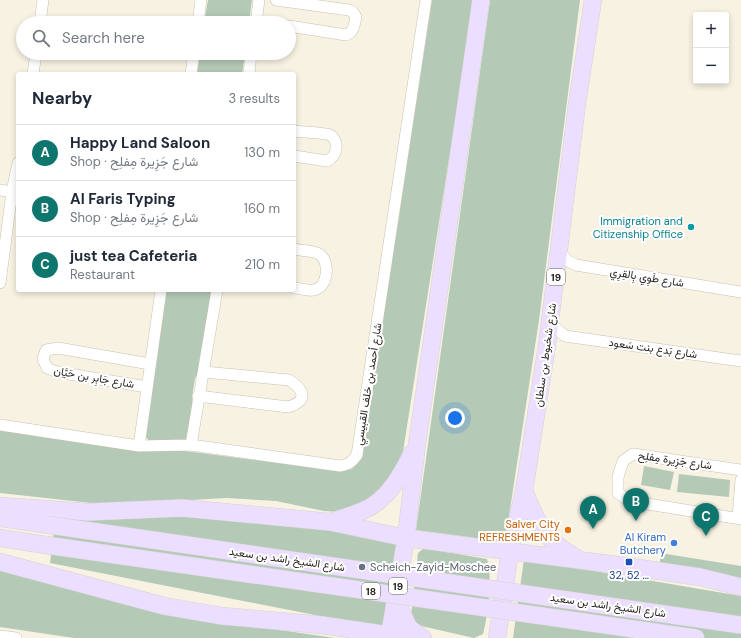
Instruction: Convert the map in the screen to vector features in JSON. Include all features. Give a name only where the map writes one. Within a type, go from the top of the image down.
[{"type":"main road","name":"19","points":[[389,636],[406,538],[417,444],[481,0]]},
{"type":"main road","name":"شارع شخبوط بن سلطان","points":[[497,638],[510,552],[524,491],[547,345],[577,104],[593,0]]},
{"type":"main road","points":[[330,522],[356,514],[380,500],[390,491],[417,444]]},
{"type":"main road","points":[[524,491],[536,518],[548,536],[555,544],[580,561]]},
{"type":"main road","points":[[0,506],[88,512],[182,508],[330,522],[406,538],[700,577],[741,588]]},
{"type":"main road","name":"شارع الشيخ راشد بن سعيد","points":[[0,518],[741,625]]},
{"type":"main road","name":"شارع الشيخ راشد بن سعيد","points":[[0,538],[696,638]]},
{"type":"main road","points":[[401,567],[416,547],[425,543],[435,542]]},
{"type":"main road","points":[[480,548],[489,552],[498,561],[505,584]]},
{"type":"main road","points":[[0,562],[164,606],[222,616],[322,625],[408,638]]},
{"type":"main road","points":[[396,600],[409,628],[423,638]]},
{"type":"main road","points":[[483,638],[490,632],[501,614]]},
{"type":"main road","points":[[322,625],[344,638]]},
{"type":"street","points":[[41,16],[43,0]]},
{"type":"street","points":[[199,16],[201,0]]},
{"type":"street","points":[[259,0],[259,16]]},
{"type":"street","points":[[276,0],[349,10],[353,12],[356,17],[354,28],[351,33],[346,35],[296,27]]},
{"type":"street","name":"شارع أحمد بن خلف القبيسي","points":[[0,425],[139,446],[191,445],[340,466],[351,463],[357,455],[426,0]]},
{"type":"street","points":[[33,72],[35,60]]},
{"type":"street","points":[[191,72],[193,60]]},
{"type":"street","points":[[248,72],[250,60]]},
{"type":"street","points":[[296,131],[330,135],[336,144],[336,154],[332,159],[327,161],[296,156]]},
{"type":"street","points":[[0,283],[16,173]]},
{"type":"street","points":[[0,190],[12,192]]},
{"type":"street","points":[[296,249],[318,253],[326,264],[326,274],[323,285],[313,290],[296,288]]},
{"type":"street","name":"شارع طَوِي بِالقِرِي","points":[[559,250],[568,261],[576,265],[741,292]]},
{"type":"street","name":"شارع جَابِر بن حَيَّان","points":[[139,446],[161,292]]},
{"type":"street","points":[[191,445],[198,396],[204,372],[217,292]]},
{"type":"street","points":[[547,345],[565,336],[550,323]]},
{"type":"street","name":"شارع بَدع بنت سَعود","points":[[565,336],[741,361]]},
{"type":"street","name":"شارع جَابِر بن حَيَّان","points":[[147,387],[57,372],[47,368],[43,359],[46,350],[58,348],[150,364]]},
{"type":"street","points":[[198,396],[288,407],[300,402],[302,397],[302,392],[298,385],[289,380],[204,372]]},
{"type":"street","name":"شارع جَزِيرة مِفلِح","points":[[741,470],[633,454],[623,461],[618,477],[618,493],[629,501],[739,518],[741,480]]},
{"type":"street","points":[[0,636],[16,638]]},
{"type":"green space","points":[[208,0],[252,0],[250,16],[205,16]]},
{"type":"green space","points":[[432,0],[474,0],[402,458],[380,495],[340,512],[324,511],[276,501],[227,498],[136,503],[91,503],[0,493],[0,427],[340,471],[352,469],[362,457]]},
{"type":"green space","points":[[490,0],[580,0],[539,320],[505,542],[416,530]]},
{"type":"green space","points":[[199,60],[244,60],[242,72],[197,72]]},
{"type":"green space","points":[[166,292],[213,292],[200,371],[195,378],[192,397],[194,412],[188,441],[149,441],[146,437]]},
{"type":"green space","points":[[644,466],[674,472],[670,490],[641,485]]},
{"type":"green space","points":[[679,474],[730,480],[729,497],[677,492]]},
{"type":"green space","points":[[56,515],[181,516],[311,526],[398,540],[386,629],[50,563]]},
{"type":"green space","points":[[423,549],[487,559],[490,586],[487,617],[483,634],[474,638],[417,625],[411,616],[418,553]]},
{"type":"green space","points":[[660,553],[741,566],[741,583],[660,568]]},
{"type":"green space","points":[[524,559],[741,596],[741,638],[513,638]]},
{"type":"green space","points":[[0,568],[210,620],[335,638],[74,638],[0,627]]},
{"type":"place","name":"Immigration and Citizenship Office","points":[[691,227]]},
{"type":"place","name":"Al Faris Typing","points":[[636,521]]},
{"type":"place","name":"Happy Land Saloon","points":[[593,529]]},
{"type":"place","name":"Salver City REFRESHMENTS","points":[[568,530]]},
{"type":"place","name":"just tea Cafeteria","points":[[706,536]]},
{"type":"place","name":"Al Kiram Butchery","points":[[674,543]]},
{"type":"place","name":"32, 52 ...","points":[[629,562]]},
{"type":"place","name":"Scheich-Zayid-Moschee","points":[[362,567]]}]
